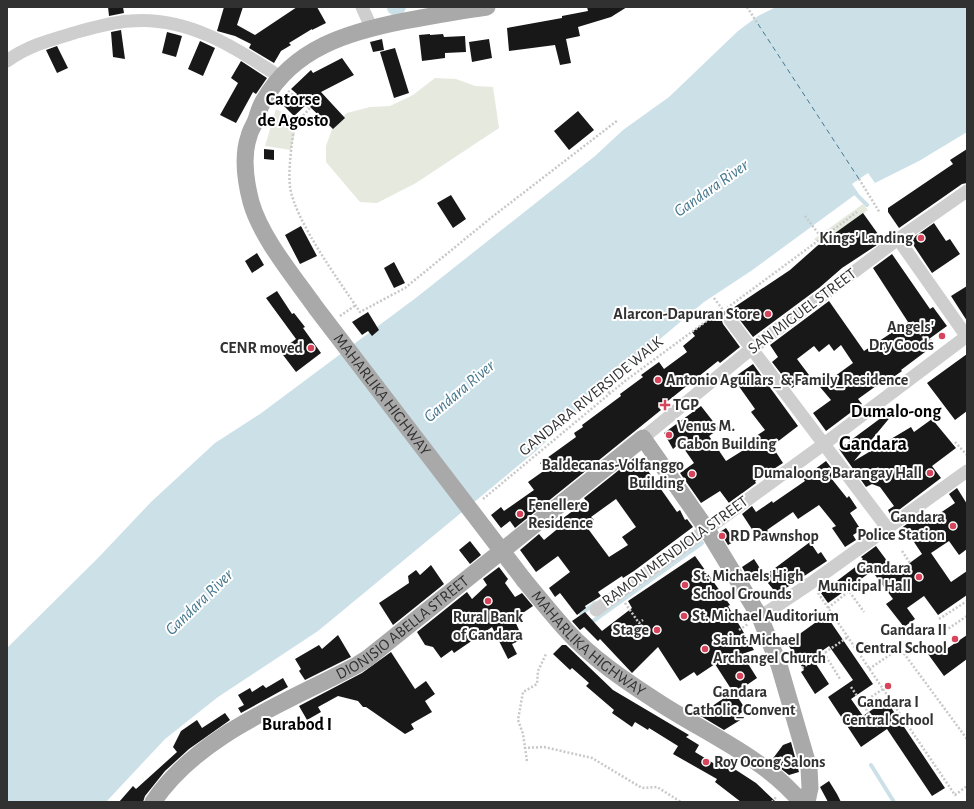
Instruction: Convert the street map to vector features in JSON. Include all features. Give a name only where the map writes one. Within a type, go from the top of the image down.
[{"type":"main road","name":"MAHARLIKA HIGHWAY","points":[[487,7],[453,11],[371,27],[336,38],[313,49],[284,84],[263,101],[248,137],[246,178],[251,203],[261,227],[316,308],[524,580],[568,631],[593,654],[656,700],[742,752],[788,786],[801,802]]},
{"type":"main road","points":[[643,438],[706,528],[760,616],[779,665],[809,768],[810,788],[806,802]]},
{"type":"main road","name":"DIONISIO ABELLA STREET","points":[[153,802],[171,778],[225,734],[357,666],[368,658],[501,550],[643,438]]},
{"type":"street","points":[[362,7],[371,27]]},
{"type":"street","points":[[7,61],[20,51],[88,29],[131,21],[157,21],[200,31],[216,37],[284,84]]},
{"type":"street","name":"SAN MIGUEL STREET","points":[[643,438],[751,349],[898,239],[967,191]]},
{"type":"street","points":[[898,239],[967,336]]},
{"type":"street","points":[[728,315],[751,349],[888,529]]},
{"type":"street","name":"RAMON MENDIOLA STREET","points":[[596,610],[706,528],[824,444],[967,336]]},
{"type":"street","points":[[760,616],[811,583],[888,529],[967,470]]},
{"type":"path","points":[[747,7],[758,24]]},
{"type":"path","points":[[284,84],[310,108],[294,126],[290,187],[310,235],[360,312],[405,288],[492,217],[618,120]]},
{"type":"path","points":[[859,179],[880,213]]},
{"type":"path","points":[[728,315],[822,238],[857,212]]},
{"type":"path","points":[[805,216],[824,241]]},
{"type":"path","points":[[337,318],[356,305]]},
{"type":"path","name":"GANDARA RIVERSIDE WALK","points":[[483,499],[610,394],[716,314]]},
{"type":"path","points":[[920,333],[926,341],[930,338],[936,348]]},
{"type":"path","points":[[606,388],[610,394]]},
{"type":"path","points":[[955,442],[967,455]]},
{"type":"path","points":[[902,551],[910,563]]},
{"type":"path","points":[[811,583],[955,794],[967,786]]},
{"type":"path","points":[[828,608],[849,591],[864,612]]},
{"type":"path","points":[[618,593],[639,623],[643,620]]},
{"type":"path","points":[[940,619],[967,601]]},
{"type":"path","points":[[711,620],[726,611],[735,615]]},
{"type":"path","points":[[942,633],[967,616]]},
{"type":"path","points":[[802,668],[848,637]]},
{"type":"path","points":[[869,669],[900,648],[967,739]]},
{"type":"path","points":[[824,653],[840,679]]},
{"type":"path","points":[[526,761],[523,734],[518,720],[523,692],[537,684],[538,671],[546,654]]},
{"type":"path","points":[[851,687],[878,727]]},
{"type":"path","points":[[862,703],[883,689]]},
{"type":"path","points":[[524,748],[544,747],[592,758],[642,788],[657,787],[681,802]]},
{"type":"shaded area","points":[[435,78],[456,79],[475,86],[493,87],[499,128],[416,183],[377,203],[360,202],[326,162],[326,146],[334,124],[347,113],[370,107],[390,106],[413,95]]},
{"type":"shaded area","points":[[276,109],[298,120],[291,150],[265,146]]},
{"type":"shaded area","points":[[863,204],[868,210],[820,244],[814,239]]},
{"type":"water","name":"Gandara River","points":[[776,7],[967,7],[967,132],[919,161],[856,194],[751,271],[704,302],[609,382],[536,451],[318,631],[218,697],[165,739],[106,802],[7,802],[7,648],[98,558],[151,502],[215,443],[260,414],[417,297],[595,156],[623,130],[669,97],[738,31],[758,16]]},
{"type":"pier","points":[[868,173],[875,183],[859,194],[852,184]]},
{"type":"building","points":[[108,7],[123,7],[124,13],[109,16]]},
{"type":"building","points":[[224,7],[243,7],[237,25],[255,35],[297,7],[317,7],[326,23],[312,29],[289,43],[291,45],[281,51],[274,63],[249,48],[251,44],[235,36],[217,31]]},
{"type":"building","points":[[587,7],[627,7],[611,17],[578,27],[580,36],[566,39],[571,63],[560,65],[555,45],[509,51],[507,28],[562,18],[562,16],[588,11]]},
{"type":"building","points":[[121,30],[125,59],[113,57],[111,32]]},
{"type":"building","points":[[167,32],[182,36],[176,57],[162,53]]},
{"type":"building","points":[[443,34],[444,37],[465,36],[466,52],[445,53],[445,58],[422,61],[419,35]]},
{"type":"building","points":[[382,39],[384,50],[373,52],[370,42]]},
{"type":"building","points":[[489,39],[492,58],[472,62],[469,42]]},
{"type":"building","points":[[200,41],[215,48],[203,76],[188,69]]},
{"type":"building","points":[[57,46],[68,68],[57,73],[46,50]]},
{"type":"building","points":[[395,48],[409,93],[394,98],[380,52]]},
{"type":"building","points":[[342,58],[354,75],[321,92],[345,118],[333,129],[307,104],[294,116],[284,106],[297,94],[291,89],[311,70],[313,73]]},
{"type":"building","points":[[241,61],[267,78],[256,94],[253,92],[236,123],[220,115],[238,83],[231,78]]},
{"type":"building","points":[[578,111],[594,130],[569,150],[554,131]]},
{"type":"building","points":[[264,149],[274,150],[274,160],[264,159]]},
{"type":"building","points":[[967,149],[967,183],[962,184],[899,228],[888,212],[888,208],[953,164],[950,160]]},
{"type":"building","points":[[451,195],[466,219],[453,228],[437,203]]},
{"type":"building","points":[[863,213],[883,241],[842,268],[819,288],[753,337],[736,315],[729,312],[725,314],[722,321],[723,324],[740,347],[720,363],[718,361],[659,408],[661,410],[515,528],[510,521],[501,528],[491,515],[501,507],[504,511],[534,490],[528,482],[545,470],[540,463],[576,437],[574,433],[583,427],[582,425],[621,396],[620,394],[643,377],[641,375],[659,362],[664,369],[687,352],[683,346],[695,336],[692,332],[718,313],[719,315],[726,310],[727,312],[790,270],[817,246]]},
{"type":"building","points":[[934,223],[946,241],[950,239],[960,254],[932,273],[910,240]]},
{"type":"building","points":[[301,226],[317,256],[300,264],[285,235]]},
{"type":"building","points":[[257,253],[264,265],[252,273],[245,261]]},
{"type":"building","points":[[892,254],[930,309],[933,307],[947,326],[929,339],[933,346],[901,370],[902,371],[885,383],[883,381],[858,399],[862,404],[826,431],[813,413],[831,400],[820,387],[853,363],[841,345],[834,351],[829,344],[819,352],[814,346],[797,359],[809,375],[792,388],[772,362],[778,357],[770,345],[829,301],[864,351],[908,322],[873,268]]},
{"type":"building","points":[[394,262],[405,283],[394,288],[384,268]]},
{"type":"building","points":[[967,286],[967,321],[951,296]]},
{"type":"building","points":[[277,291],[292,314],[294,313],[305,327],[303,328],[321,353],[296,372],[280,351],[296,339],[266,298]]},
{"type":"building","points":[[368,312],[379,330],[372,336],[368,331],[362,335],[352,322]]},
{"type":"building","points":[[967,354],[967,411],[955,420],[927,383]]},
{"type":"building","points":[[753,364],[798,426],[772,446],[783,463],[755,481],[756,483],[729,503],[720,491],[701,503],[680,473],[694,463],[680,443],[673,449],[664,433],[701,406],[719,429],[709,436],[726,461],[750,446],[747,442],[765,430],[751,412],[755,409],[733,378]]},
{"type":"building","points":[[889,412],[892,415],[854,461],[911,427],[914,432],[932,419],[956,448],[932,466],[941,478],[891,516],[888,510],[894,506],[880,487],[872,484],[866,487],[839,449]]},
{"type":"building","points":[[634,458],[639,458],[677,512],[680,510],[685,520],[687,519],[693,527],[634,571],[623,578],[622,576],[598,592],[601,596],[585,606],[586,608],[577,615],[560,593],[555,597],[549,588],[570,572],[558,556],[536,572],[520,550],[539,534],[544,540],[561,526],[558,522],[586,501],[584,498]],"holes":[[[616,499],[636,527],[622,537],[628,545],[609,557],[586,526],[594,520],[591,517]]]},
{"type":"building","points":[[826,461],[836,474],[831,478],[847,498],[849,496],[857,508],[850,513],[861,530],[853,535],[856,540],[845,547],[832,528],[836,526],[819,505],[798,519],[793,512],[767,530],[770,533],[759,540],[742,514],[752,506],[756,512],[772,501],[773,503],[805,481],[803,478]]},
{"type":"building","points":[[957,488],[967,504],[967,549],[959,555],[949,541],[931,553],[951,582],[967,571],[967,595],[938,615],[924,596],[907,608],[915,619],[904,627],[886,604],[893,599],[872,571],[828,603],[821,593],[858,565],[857,564],[863,559],[861,557],[876,546],[896,573],[922,554],[906,530],[902,532],[900,529],[918,516],[924,524],[955,503],[949,494]]},
{"type":"building","points":[[726,528],[735,541],[728,545],[720,532]]},
{"type":"building","points":[[470,541],[481,555],[470,564],[459,550]]},
{"type":"building","points":[[810,542],[818,554],[821,552],[827,561],[777,594],[763,577]]},
{"type":"building","points":[[695,556],[730,605],[728,606],[754,650],[742,654],[757,678],[735,693],[746,710],[739,714],[742,719],[724,730],[699,715],[733,692],[715,664],[697,676],[694,672],[680,681],[658,647],[632,673],[600,639],[598,641],[584,627],[580,630],[572,621],[585,612],[602,631],[632,608],[628,601]]},
{"type":"building","points":[[754,559],[763,573],[750,581],[742,567]]},
{"type":"building","points":[[431,565],[444,584],[393,625],[379,603],[409,583],[408,576],[416,570],[420,575]]},
{"type":"building","points":[[499,567],[508,579],[505,583],[515,597],[522,593],[533,606],[514,619],[523,639],[512,644],[517,654],[508,659],[492,627],[454,653],[452,650],[441,658],[433,647],[425,645],[417,632],[467,592],[472,599],[487,585],[483,579]]},
{"type":"building","points":[[826,615],[873,684],[851,699],[863,716],[886,700],[945,788],[932,796],[887,729],[861,747],[828,697],[853,680],[829,646],[812,658],[829,684],[815,694],[801,672],[804,670],[787,643]]},
{"type":"building","points":[[338,635],[351,657],[305,680],[299,671],[301,669],[295,659],[319,645],[322,649]]},
{"type":"building","points":[[967,635],[967,659],[944,676],[928,654],[941,644],[945,650]]},
{"type":"building","points":[[562,645],[566,645],[613,690],[689,735],[686,737],[699,745],[695,752],[723,769],[727,764],[756,783],[776,802],[741,802],[715,782],[717,779],[673,754],[678,746],[649,728],[648,730],[635,722],[632,727],[612,713],[614,710],[586,686],[589,683],[572,668],[570,670],[553,654]]},
{"type":"building","points":[[391,652],[415,689],[426,681],[435,694],[425,701],[432,712],[411,724],[414,729],[405,734],[366,707],[363,707],[358,701],[338,696],[318,707],[321,712],[307,720],[299,706],[362,673]]},
{"type":"building","points":[[283,678],[288,687],[241,713],[238,708],[244,705],[238,695],[250,688],[252,692],[263,685],[266,688]]},
{"type":"building","points":[[225,713],[230,720],[189,749],[165,771],[145,796],[143,802],[119,802],[133,786],[136,789],[177,752],[173,747],[181,731],[197,720],[202,728]]},
{"type":"building","points":[[791,742],[799,772],[789,775],[771,761],[783,745]]},
{"type":"building","points":[[829,781],[841,802],[828,802],[820,787]]},
{"type":"waterway","points":[[394,8],[399,7]]},
{"type":"waterway","points":[[856,194],[867,205]]},
{"type":"waterway","points":[[589,624],[702,543]]},
{"type":"waterway","points":[[581,614],[595,603]]},
{"type":"waterway","points":[[871,765],[894,802]]},
{"type":"ferry route","points":[[758,24],[859,179]]},
{"type":"place","name":"Kings' Landing","points":[[921,238]]},
{"type":"place","name":"Alarcon-Dapuran Store","points":[[768,314]]},
{"type":"place","name":"Angels' Dry Goods","points":[[942,336]]},
{"type":"place","name":"CENR moved","points":[[311,348]]},
{"type":"place","name":"Antonio Aguilars_& Family_Residence","points":[[658,380]]},
{"type":"place","name":"TGP","points":[[665,405]]},
{"type":"place","name":"Venus M. Gabon Building","points":[[669,435]]},
{"type":"place","name":"Dumaloong Barangay Hall","points":[[930,473]]},
{"type":"place","name":"Baldecanas-Volfanggo Building","points":[[692,474]]},
{"type":"place","name":"Fenellere Residence","points":[[520,514]]},
{"type":"place","name":"Gandara Police Station","points":[[953,526]]},
{"type":"place","name":"RD Pawnshop","points":[[722,536]]},
{"type":"place","name":"Gandara Municipal Hall","points":[[919,577]]},
{"type":"place","name":"St. Michaels High School Grounds","points":[[685,585]]},
{"type":"place","name":"Rural Bank of Gandara","points":[[488,601]]},
{"type":"place","name":"St. Michael Auditorium","points":[[684,616]]},
{"type":"place","name":"Stage","points":[[657,630]]},
{"type":"place","name":"Gandara II Central School","points":[[955,639]]},
{"type":"place","name":"Saint Michael Archangel Church","points":[[705,649]]},
{"type":"place","name":"Gandara Catholic_Convent","points":[[740,676]]},
{"type":"place","name":"Gandara I Central School","points":[[888,686]]},
{"type":"place","name":"Roy Ocong Salons","points":[[706,762]]},
{"type":"district","name":"Catorse de Agosto","points":[[293,110]]},
{"type":"district","name":"Dumalo-ong","points":[[896,412]]},
{"type":"district","name":"Gandara","points":[[873,444]]},
{"type":"district","name":"Burabod I","points":[[297,725]]}]
